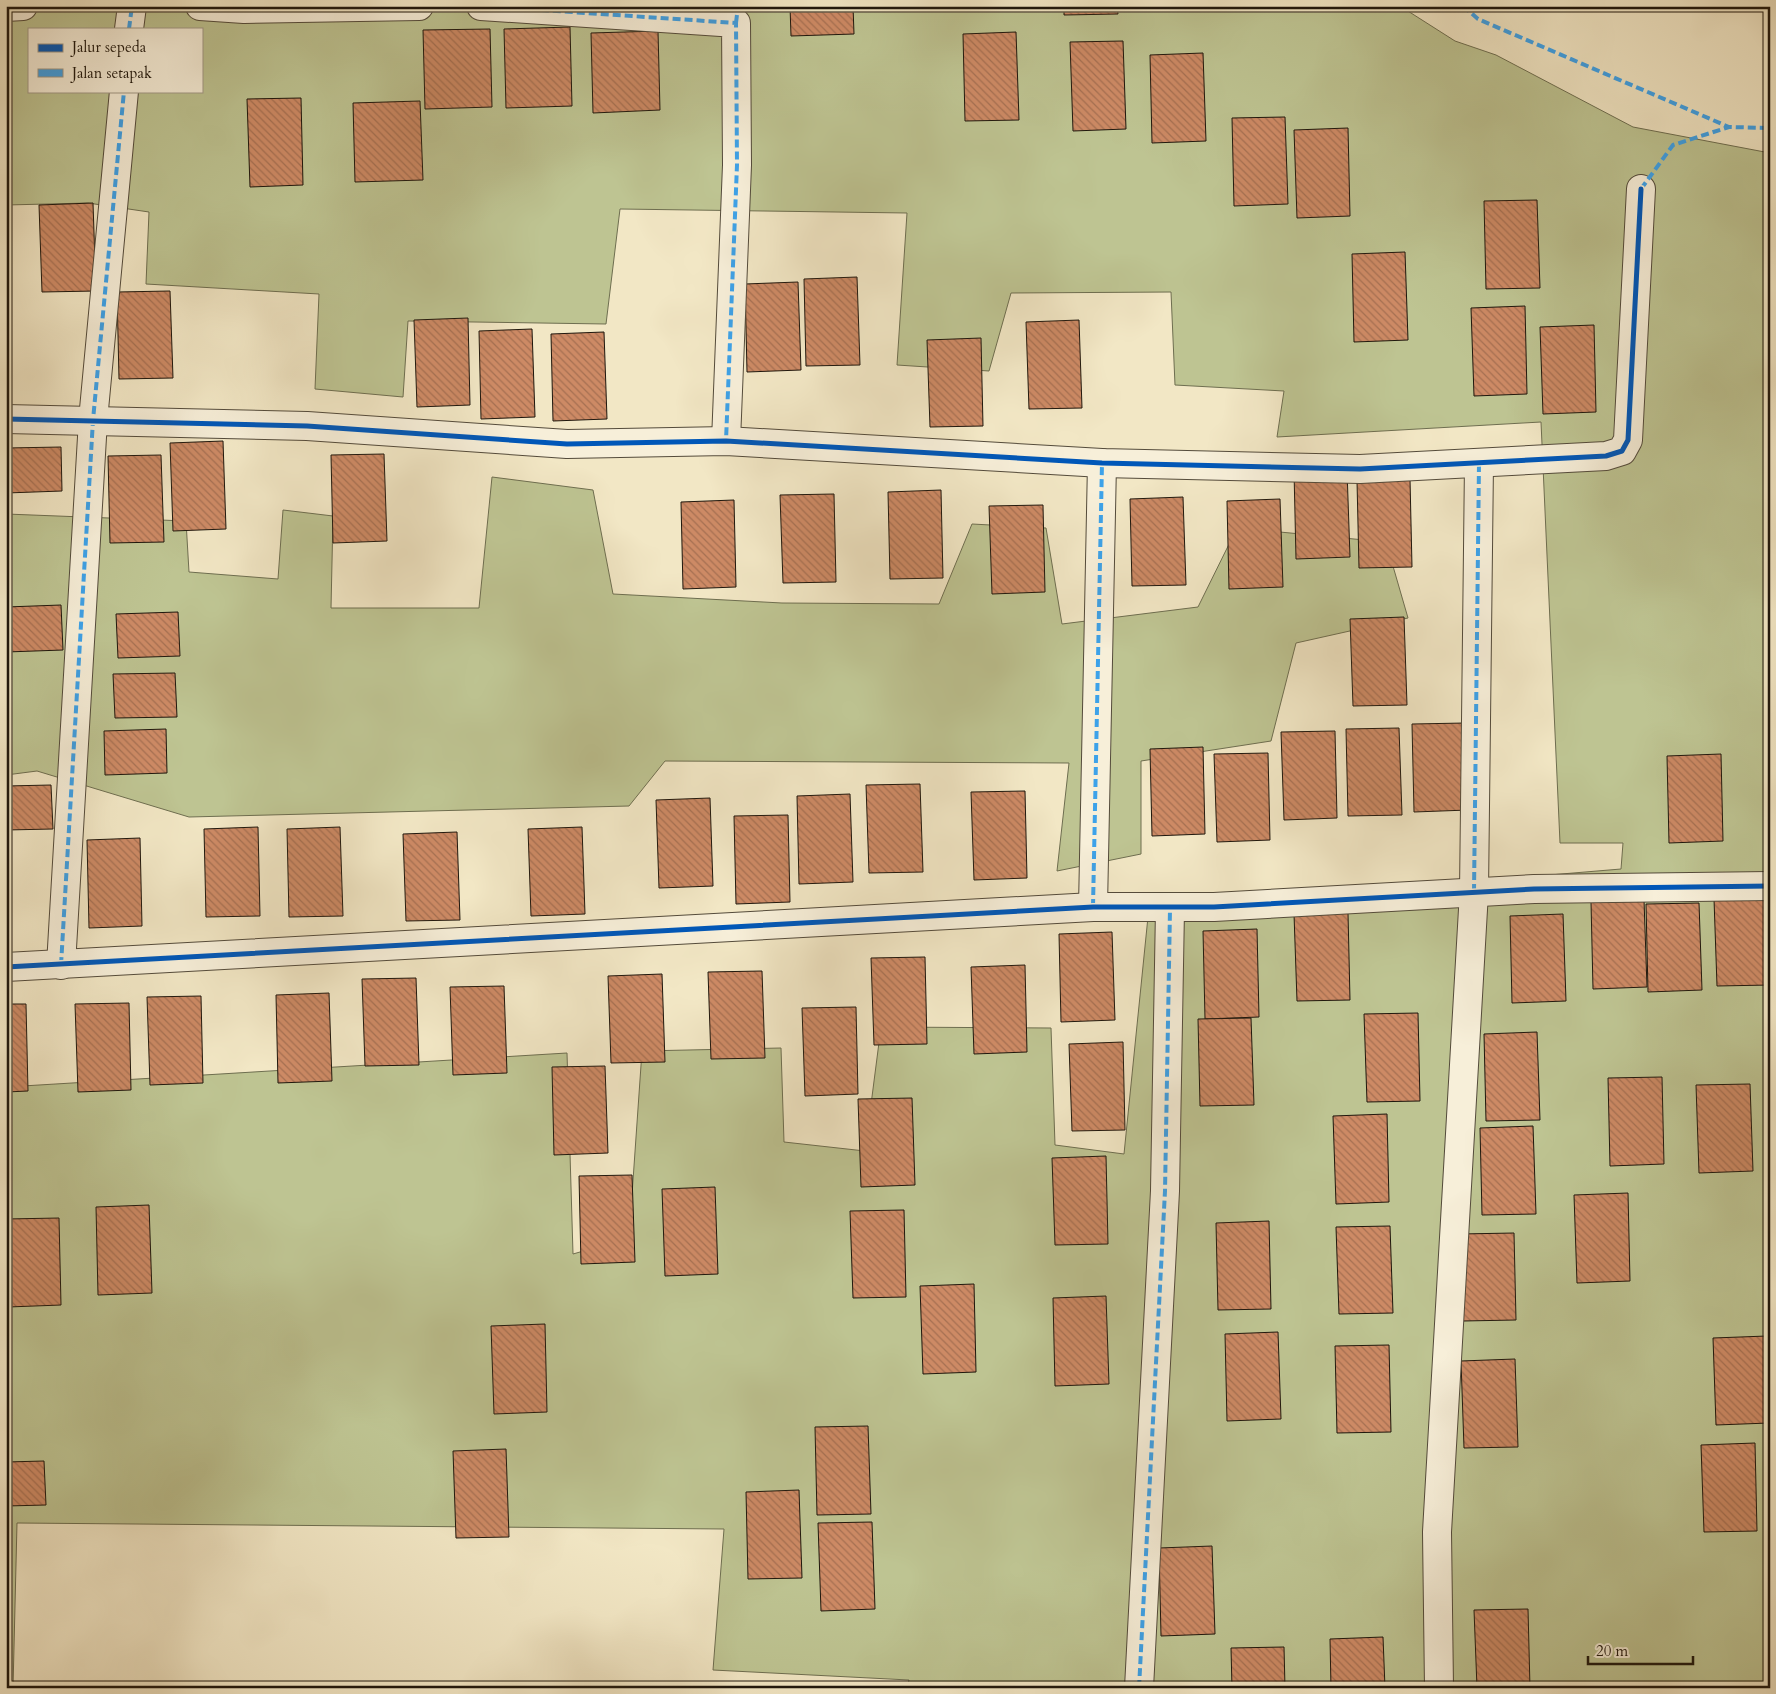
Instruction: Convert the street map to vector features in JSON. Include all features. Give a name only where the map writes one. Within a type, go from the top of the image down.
[{"type":"street","points":[[6,7],[23,6]]},
{"type":"street","points":[[130,28],[132,6]]},
{"type":"street","points":[[200,6],[244,9],[419,6]]},
{"type":"street","points":[[481,6],[737,15],[737,165],[726,441]]},
{"type":"street","points":[[61,965],[93,420],[124,92]]},
{"type":"street","points":[[6,419],[307,426],[567,444],[726,441],[1102,463],[1360,469],[1606,456],[1617,454],[1625,448],[1628,440],[1642,189]]},
{"type":"street","points":[[1093,908],[1102,463]]},
{"type":"street","points":[[1439,1688],[1437,1532],[1474,892],[1479,463]]},
{"type":"street","points":[[6,967],[1093,908],[1170,909],[1474,892],[1770,886]]},
{"type":"street","points":[[1139,1688],[1165,1191],[1170,909]]},
{"type":"green space","points":[[6,6],[1400,6],[1455,41],[1496,55],[1633,127],[1770,153],[1770,1688],[907,1688],[909,1680],[713,1670],[724,1529],[17,1523],[13,1688],[6,1688],[6,1087],[567,1053],[573,1254],[629,1238],[642,1051],[781,1048],[784,1142],[865,1151],[881,1027],[1051,1028],[1055,1145],[1124,1154],[1150,897],[1430,885],[1621,869],[1623,843],[1560,843],[1541,422],[1277,437],[1284,391],[1175,385],[1171,292],[1011,293],[989,371],[897,365],[907,213],[620,209],[606,324],[408,321],[403,397],[315,389],[319,294],[146,284],[149,212],[88,203],[6,205]]},
{"type":"green space","points":[[492,477],[593,490],[613,594],[782,603],[939,604],[972,524],[1046,528],[1062,624],[1198,607],[1237,528],[1386,542],[1408,618],[1296,643],[1271,741],[1141,761],[1141,854],[1057,871],[1069,763],[665,761],[629,806],[189,817],[37,771],[6,775],[6,514],[186,521],[189,572],[278,579],[283,510],[333,516],[331,608],[479,608]]},
{"type":"building","points":[[790,6],[853,6],[854,34],[791,36]]},
{"type":"building","points":[[1064,6],[1117,6],[1118,14],[1064,15]]},
{"type":"building","points":[[570,27],[572,106],[506,108],[504,29]]},
{"type":"building","points":[[490,29],[492,107],[425,109],[423,30]]},
{"type":"building","points":[[658,31],[660,110],[593,113],[591,33]]},
{"type":"building","points":[[1016,32],[1019,120],[965,121],[963,34]]},
{"type":"building","points":[[1123,41],[1126,129],[1073,131],[1070,42]]},
{"type":"building","points":[[1203,53],[1206,141],[1152,143],[1150,55]]},
{"type":"building","points":[[301,98],[303,185],[250,187],[247,99]]},
{"type":"building","points":[[420,101],[423,180],[355,182],[353,103]]},
{"type":"building","points":[[1285,117],[1288,204],[1234,206],[1232,118]]},
{"type":"building","points":[[1348,128],[1350,216],[1297,218],[1294,130]]},
{"type":"building","points":[[1537,200],[1540,288],[1486,289],[1484,201]]},
{"type":"building","points":[[93,203],[96,291],[42,292],[39,205]]},
{"type":"building","points":[[6,247],[8,319],[6,319]]},
{"type":"building","points":[[1405,252],[1408,340],[1354,342],[1352,254]]},
{"type":"building","points":[[857,277],[860,365],[806,366],[804,279]]},
{"type":"building","points":[[798,282],[801,370],[747,372],[745,284]]},
{"type":"building","points":[[170,291],[173,378],[119,379],[117,292]]},
{"type":"building","points":[[1525,306],[1527,394],[1474,396],[1471,308]]},
{"type":"building","points":[[468,318],[470,405],[417,407],[414,320]]},
{"type":"building","points":[[1079,320],[1082,408],[1029,409],[1026,322]]},
{"type":"building","points":[[1594,325],[1596,412],[1543,414],[1540,327]]},
{"type":"building","points":[[532,329],[535,417],[481,419],[479,331]]},
{"type":"building","points":[[604,332],[607,419],[553,421],[551,334]]},
{"type":"building","points":[[981,338],[983,426],[930,427],[927,340]]},
{"type":"building","points":[[223,441],[226,529],[173,531],[170,443]]},
{"type":"building","points":[[61,447],[62,491],[6,493],[6,448]]},
{"type":"building","points":[[384,454],[387,541],[333,543],[331,455]]},
{"type":"building","points":[[161,455],[164,542],[110,543],[108,456]]},
{"type":"building","points":[[1347,470],[1350,557],[1296,559],[1294,471]]},
{"type":"building","points":[[1410,479],[1412,567],[1359,568],[1357,481]]},
{"type":"building","points":[[941,490],[943,578],[890,579],[888,492]]},
{"type":"building","points":[[834,494],[836,582],[783,583],[780,495]]},
{"type":"building","points":[[1183,497],[1186,585],[1132,586],[1130,499]]},
{"type":"building","points":[[1280,499],[1283,587],[1229,589],[1227,501]]},
{"type":"building","points":[[734,500],[736,587],[683,589],[681,502]]},
{"type":"building","points":[[1043,505],[1045,592],[992,594],[989,506]]},
{"type":"building","points":[[61,605],[63,650],[6,652],[6,607]]},
{"type":"building","points":[[178,612],[180,656],[118,658],[116,614]]},
{"type":"building","points":[[1404,617],[1407,705],[1353,706],[1350,619]]},
{"type":"building","points":[[175,673],[177,717],[115,718],[113,674]]},
{"type":"building","points":[[1465,723],[1468,810],[1414,812],[1412,724]]},
{"type":"building","points":[[1399,728],[1402,815],[1348,816],[1346,729]]},
{"type":"building","points":[[166,729],[167,773],[105,775],[104,731]]},
{"type":"building","points":[[1335,731],[1337,818],[1284,820],[1281,732]]},
{"type":"building","points":[[1203,747],[1205,834],[1152,836],[1150,749]]},
{"type":"building","points":[[1268,753],[1270,840],[1217,842],[1214,754]]},
{"type":"building","points":[[1721,754],[1723,841],[1669,843],[1667,756]]},
{"type":"building","points":[[920,784],[923,872],[869,873],[866,785]]},
{"type":"building","points":[[51,785],[53,829],[6,830],[6,786]]},
{"type":"building","points":[[1025,791],[1027,878],[974,880],[971,792]]},
{"type":"building","points":[[850,794],[853,882],[799,884],[797,796]]},
{"type":"building","points":[[710,798],[713,886],[659,888],[656,800]]},
{"type":"building","points":[[788,815],[790,902],[736,904],[734,816]]},
{"type":"building","points":[[258,827],[260,916],[206,917],[204,829]]},
{"type":"building","points":[[340,827],[343,916],[289,917],[287,829]]},
{"type":"building","points":[[582,827],[585,914],[531,916],[528,829]]},
{"type":"building","points":[[457,832],[460,920],[406,921],[403,834]]},
{"type":"building","points":[[140,838],[142,926],[89,928],[87,840]]},
{"type":"building","points":[[1768,897],[1770,985],[1717,986],[1714,899]]},
{"type":"building","points":[[1644,900],[1647,987],[1593,989],[1591,902]]},
{"type":"building","points":[[1699,903],[1702,990],[1648,992],[1646,904]]},
{"type":"building","points":[[1348,913],[1350,1000],[1297,1001],[1294,914]]},
{"type":"building","points":[[1563,914],[1566,1001],[1512,1003],[1510,916]]},
{"type":"building","points":[[1257,929],[1259,1017],[1205,1019],[1203,931]]},
{"type":"building","points":[[1112,932],[1115,1020],[1061,1022],[1059,934]]},
{"type":"building","points":[[925,957],[927,1044],[874,1045],[871,958]]},
{"type":"building","points":[[1025,965],[1027,1052],[974,1054],[971,967]]},
{"type":"building","points":[[762,971],[765,1058],[711,1059],[708,972]]},
{"type":"building","points":[[662,974],[665,1062],[611,1063],[608,976]]},
{"type":"building","points":[[416,978],[419,1065],[365,1066],[362,979]]},
{"type":"building","points":[[504,986],[507,1073],[453,1075],[450,987]]},
{"type":"building","points":[[329,993],[332,1081],[278,1083],[276,995]]},
{"type":"building","points":[[201,996],[203,1083],[150,1085],[147,997]]},
{"type":"building","points":[[129,1003],[131,1090],[78,1092],[75,1004]]},
{"type":"building","points":[[6,1004],[26,1004],[28,1091],[6,1092]]},
{"type":"building","points":[[856,1007],[858,1094],[805,1096],[802,1008]]},
{"type":"building","points":[[1418,1013],[1420,1101],[1367,1102],[1364,1014]]},
{"type":"building","points":[[1251,1018],[1254,1105],[1200,1106],[1198,1019]]},
{"type":"building","points":[[1537,1032],[1540,1120],[1486,1121],[1484,1034]]},
{"type":"building","points":[[1123,1042],[1125,1130],[1072,1131],[1069,1044]]},
{"type":"building","points":[[605,1066],[608,1153],[554,1155],[552,1067]]},
{"type":"building","points":[[1662,1077],[1664,1164],[1610,1166],[1608,1078]]},
{"type":"building","points":[[1750,1084],[1753,1171],[1699,1173],[1696,1085]]},
{"type":"building","points":[[912,1098],[915,1185],[861,1187],[858,1099]]},
{"type":"building","points":[[1387,1114],[1389,1202],[1336,1204],[1333,1116]]},
{"type":"building","points":[[1533,1126],[1536,1214],[1482,1215],[1480,1128]]},
{"type":"building","points":[[1106,1156],[1108,1244],[1055,1245],[1052,1158]]},
{"type":"building","points":[[632,1175],[635,1262],[581,1264],[579,1176]]},
{"type":"building","points":[[715,1187],[718,1274],[665,1276],[662,1189]]},
{"type":"building","points":[[1628,1193],[1630,1281],[1577,1283],[1574,1195]]},
{"type":"building","points":[[149,1205],[152,1293],[98,1295],[96,1207]]},
{"type":"building","points":[[904,1210],[906,1297],[853,1298],[850,1211]]},
{"type":"building","points":[[59,1218],[61,1305],[8,1307],[6,1219]]},
{"type":"building","points":[[1269,1221],[1271,1309],[1218,1310],[1216,1223]]},
{"type":"building","points":[[1390,1226],[1393,1313],[1339,1314],[1336,1227]]},
{"type":"building","points":[[1514,1233],[1516,1320],[1463,1321],[1460,1234]]},
{"type":"building","points":[[974,1284],[976,1372],[923,1374],[920,1286]]},
{"type":"building","points":[[1106,1296],[1109,1384],[1055,1386],[1053,1298]]},
{"type":"building","points":[[545,1324],[547,1412],[494,1414],[491,1326]]},
{"type":"building","points":[[1278,1332],[1281,1419],[1227,1421],[1225,1334]]},
{"type":"building","points":[[1767,1336],[1769,1423],[1716,1425],[1713,1338]]},
{"type":"building","points":[[1389,1345],[1391,1432],[1337,1433],[1335,1346]]},
{"type":"building","points":[[1515,1359],[1518,1447],[1464,1448],[1461,1361]]},
{"type":"building","points":[[868,1426],[871,1514],[817,1515],[815,1427]]},
{"type":"building","points":[[1755,1443],[1757,1531],[1704,1532],[1701,1445]]},
{"type":"building","points":[[506,1449],[509,1537],[456,1538],[453,1451]]},
{"type":"building","points":[[44,1461],[46,1505],[6,1506],[6,1462]]},
{"type":"building","points":[[799,1490],[802,1578],[748,1579],[746,1492]]},
{"type":"building","points":[[872,1522],[875,1609],[821,1611],[818,1523]]},
{"type":"building","points":[[1212,1546],[1215,1634],[1161,1636],[1159,1548]]},
{"type":"building","points":[[1528,1609],[1530,1688],[1477,1688],[1474,1610]]},
{"type":"building","points":[[1383,1637],[1385,1688],[1331,1688],[1330,1639]]},
{"type":"building","points":[[1284,1647],[1285,1688],[1232,1688],[1231,1648]]},
{"type":"marked path","points":[[6,7],[23,6]]},
{"type":"marked path","points":[[129,28],[132,6]]},
{"type":"marked path","points":[[200,6],[244,9],[419,6]]},
{"type":"marked path","points":[[481,6],[736,23],[737,165],[726,441]]},
{"type":"marked path","points":[[736,23],[738,6]]},
{"type":"marked path","points":[[1463,6],[1478,19],[1729,127]]},
{"type":"marked path","points":[[61,965],[93,420],[124,92]]},
{"type":"marked path","points":[[1641,189],[1673,145],[1729,127],[1770,128]]},
{"type":"marked path","points":[[1093,907],[1102,463]]},
{"type":"marked path","points":[[1474,892],[1479,463]]},
{"type":"marked path","points":[[1139,1688],[1165,1191],[1170,909]]},
{"type":"cycle path","points":[[6,419],[307,426],[567,444],[726,441],[1102,463],[1360,469],[1606,456],[1622,451],[1628,440],[1641,189]]},
{"type":"cycle path","points":[[6,967],[1093,907],[1214,907],[1534,889],[1770,886]]}]
